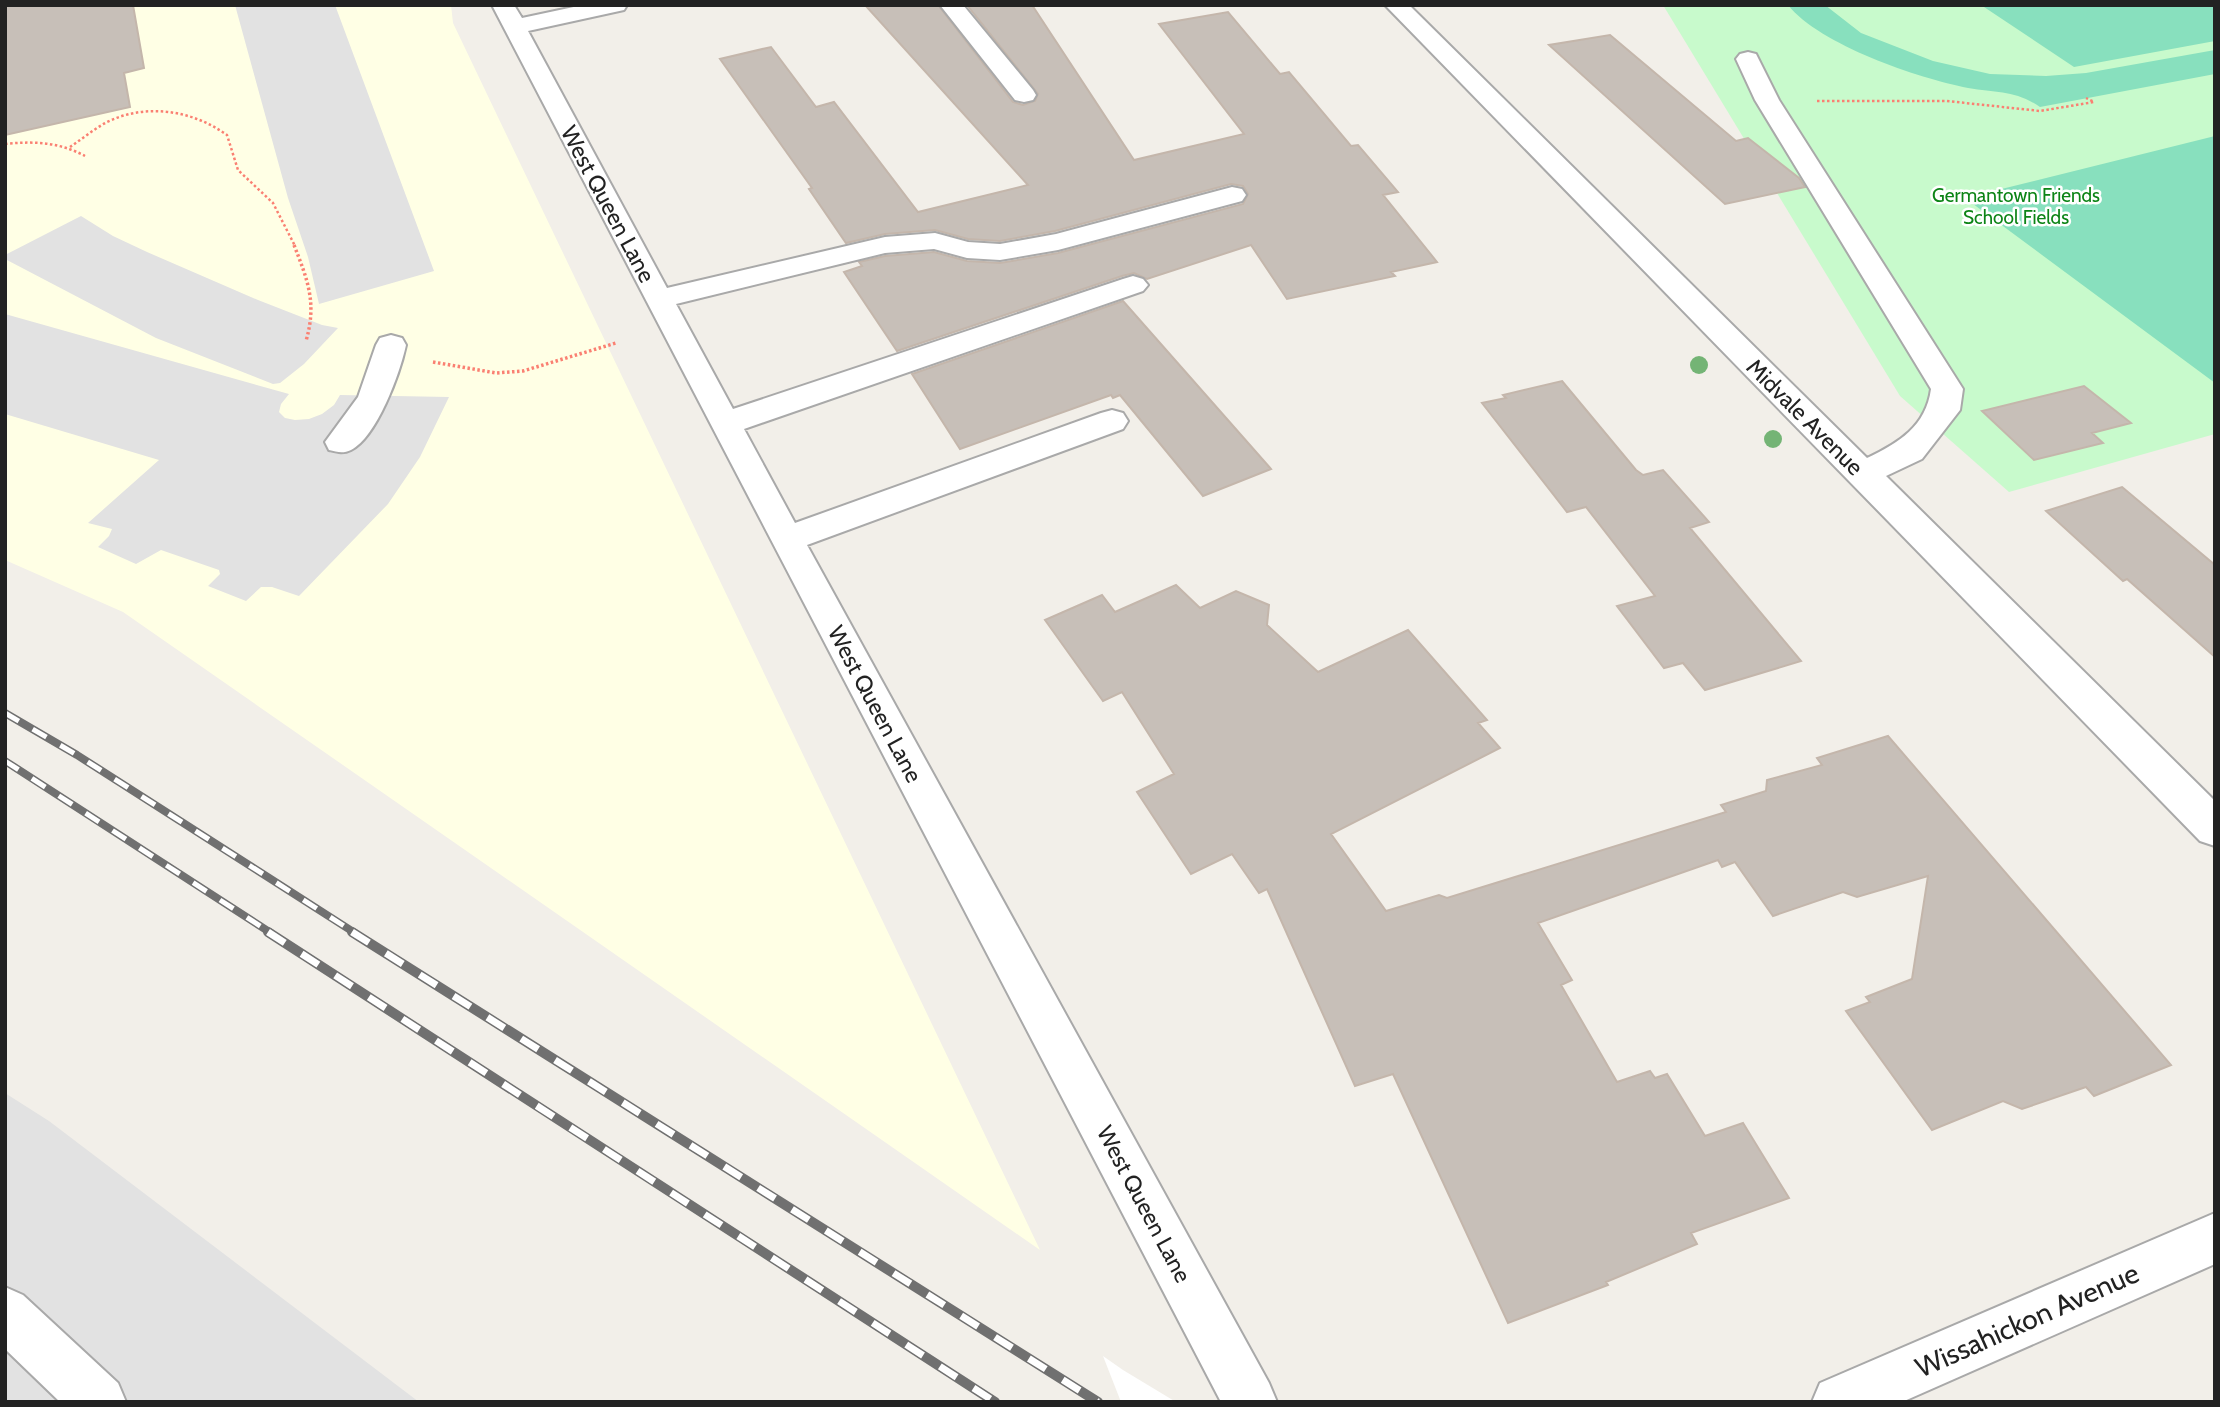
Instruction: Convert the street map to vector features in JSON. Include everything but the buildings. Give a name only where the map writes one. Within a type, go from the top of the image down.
[{"type":"street","points":[[509,16],[616,5]]},
{"type":"street","points":[[951,5],[1024,95]]},
{"type":"street","name":"Midvale Avenue","points":[[1396,5],[2215,828]]},
{"type":"street","name":"West Queen Lane","points":[[509,16],[786,539],[1250,1402]]},
{"type":"street","points":[[1748,59],[1767,100],[1947,388],[1944,410],[1910,451],[1862,474]]},
{"type":"street","points":[[658,299],[885,245],[934,241],[967,250],[1000,252],[1046,244],[1232,195]]},
{"type":"street","points":[[726,423],[1133,285]]},
{"type":"street","points":[[341,442],[362,419],[377,394],[388,357]]},
{"type":"street","points":[[786,539],[1112,421]]},
{"type":"street","name":"Wissahickon Avenue","points":[[1839,1402],[2215,1238]]},
{"type":"street","points":[[5,1313],[99,1402]]},
{"type":"path","points":[[1767,100],[1947,102],[2040,111],[2094,102],[2086,98]]},
{"type":"path","points":[[70,147],[112,120],[162,111],[194,116],[228,135],[233,165],[239,174],[272,202],[284,220],[301,262],[313,314],[306,341]]},
{"type":"path","points":[[5,144],[44,143],[70,147],[85,156]]},
{"type":"path","points":[[388,357],[496,373],[523,371],[616,343]]},
{"type":"shaded area","points":[[5,5],[451,5],[453,23],[1040,1250],[123,612],[5,560]]},
{"type":"shaded area","points":[[235,5],[335,5],[434,271],[319,304],[308,257],[288,198]]},
{"type":"shaded area","points":[[81,216],[113,236],[147,252],[258,300],[322,325],[338,328],[304,364],[280,383],[273,384],[156,338],[5,259],[5,255]]},
{"type":"shaded area","points":[[5,314],[289,394],[281,404],[279,412],[285,418],[295,420],[322,414],[334,405],[340,395],[449,397],[420,457],[388,504],[299,596],[272,587],[261,587],[246,601],[208,586],[220,574],[219,570],[161,550],[136,564],[98,547],[112,529],[88,523],[159,460],[5,414]]},
{"type":"shaded area","points":[[5,1093],[49,1121],[419,1402],[5,1402]]},
{"type":"green space","name":"Germantown Friends School Fields","points":[[1663,5],[2215,5],[2215,434],[2009,492],[1900,396]]},
{"type":"green space","points":[[1788,5],[1825,5],[1861,33],[1933,61],[1990,74],[2046,76],[2086,73],[2215,50],[2215,74],[2040,107],[2014,95],[1947,83],[1871,58],[1823,33],[1803,20]]},
{"type":"green space","points":[[1981,5],[2215,5],[2215,41],[2074,67]]},
{"type":"green space","points":[[2215,136],[2215,383],[1965,198]]},
{"type":"pier","points":[[1103,1356],[1123,1370],[1176,1402],[1121,1402]]},
{"type":"railway","points":[[5,713],[77,755],[355,933]]},
{"type":"railway","points":[[5,761],[271,933]]},
{"type":"railway","points":[[268,932],[995,1402]]},
{"type":"railway","points":[[352,932],[1098,1402]]}]
